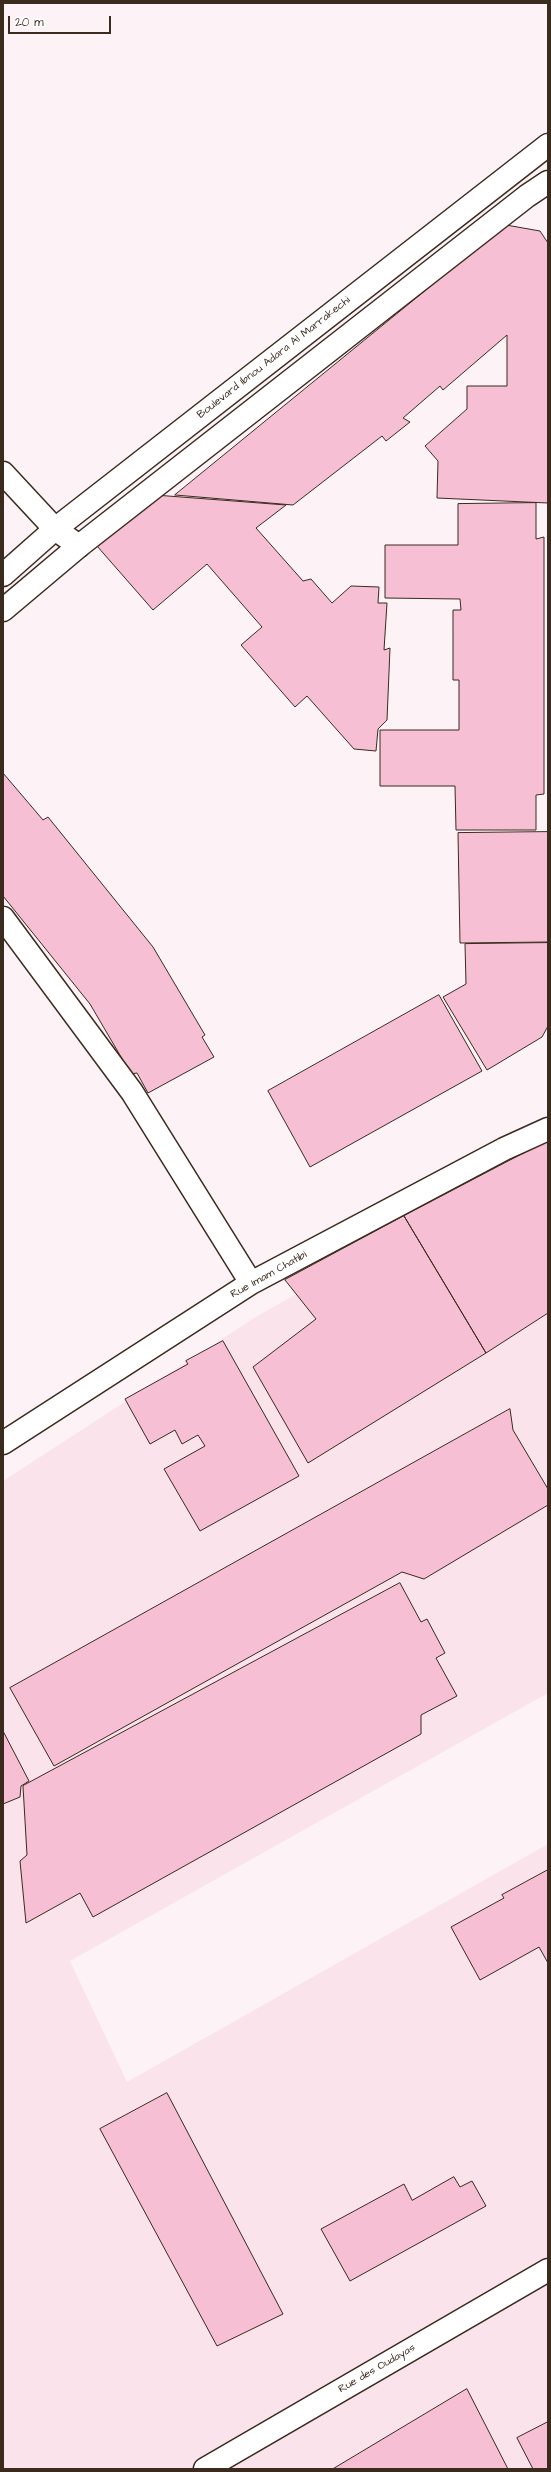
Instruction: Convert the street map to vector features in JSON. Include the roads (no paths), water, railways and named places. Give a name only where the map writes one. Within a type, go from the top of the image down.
[{"type":"street","name":"Boulevard Ibnou Adara Al Marrakechi","points":[[3,575],[54,529],[548,144]]},
{"type":"street","points":[[3,610],[79,546],[527,196],[548,182]]},
{"type":"street","points":[[3,473],[54,529],[79,546]]},
{"type":"street","points":[[3,918],[132,1092],[251,1283]]},
{"type":"street","name":"Rue Imam Chatibi","points":[[3,1443],[251,1283],[504,1149],[548,1129]]},
{"type":"street","name":"Rue des Oudayas","points":[[205,2469],[548,2270]]}]
